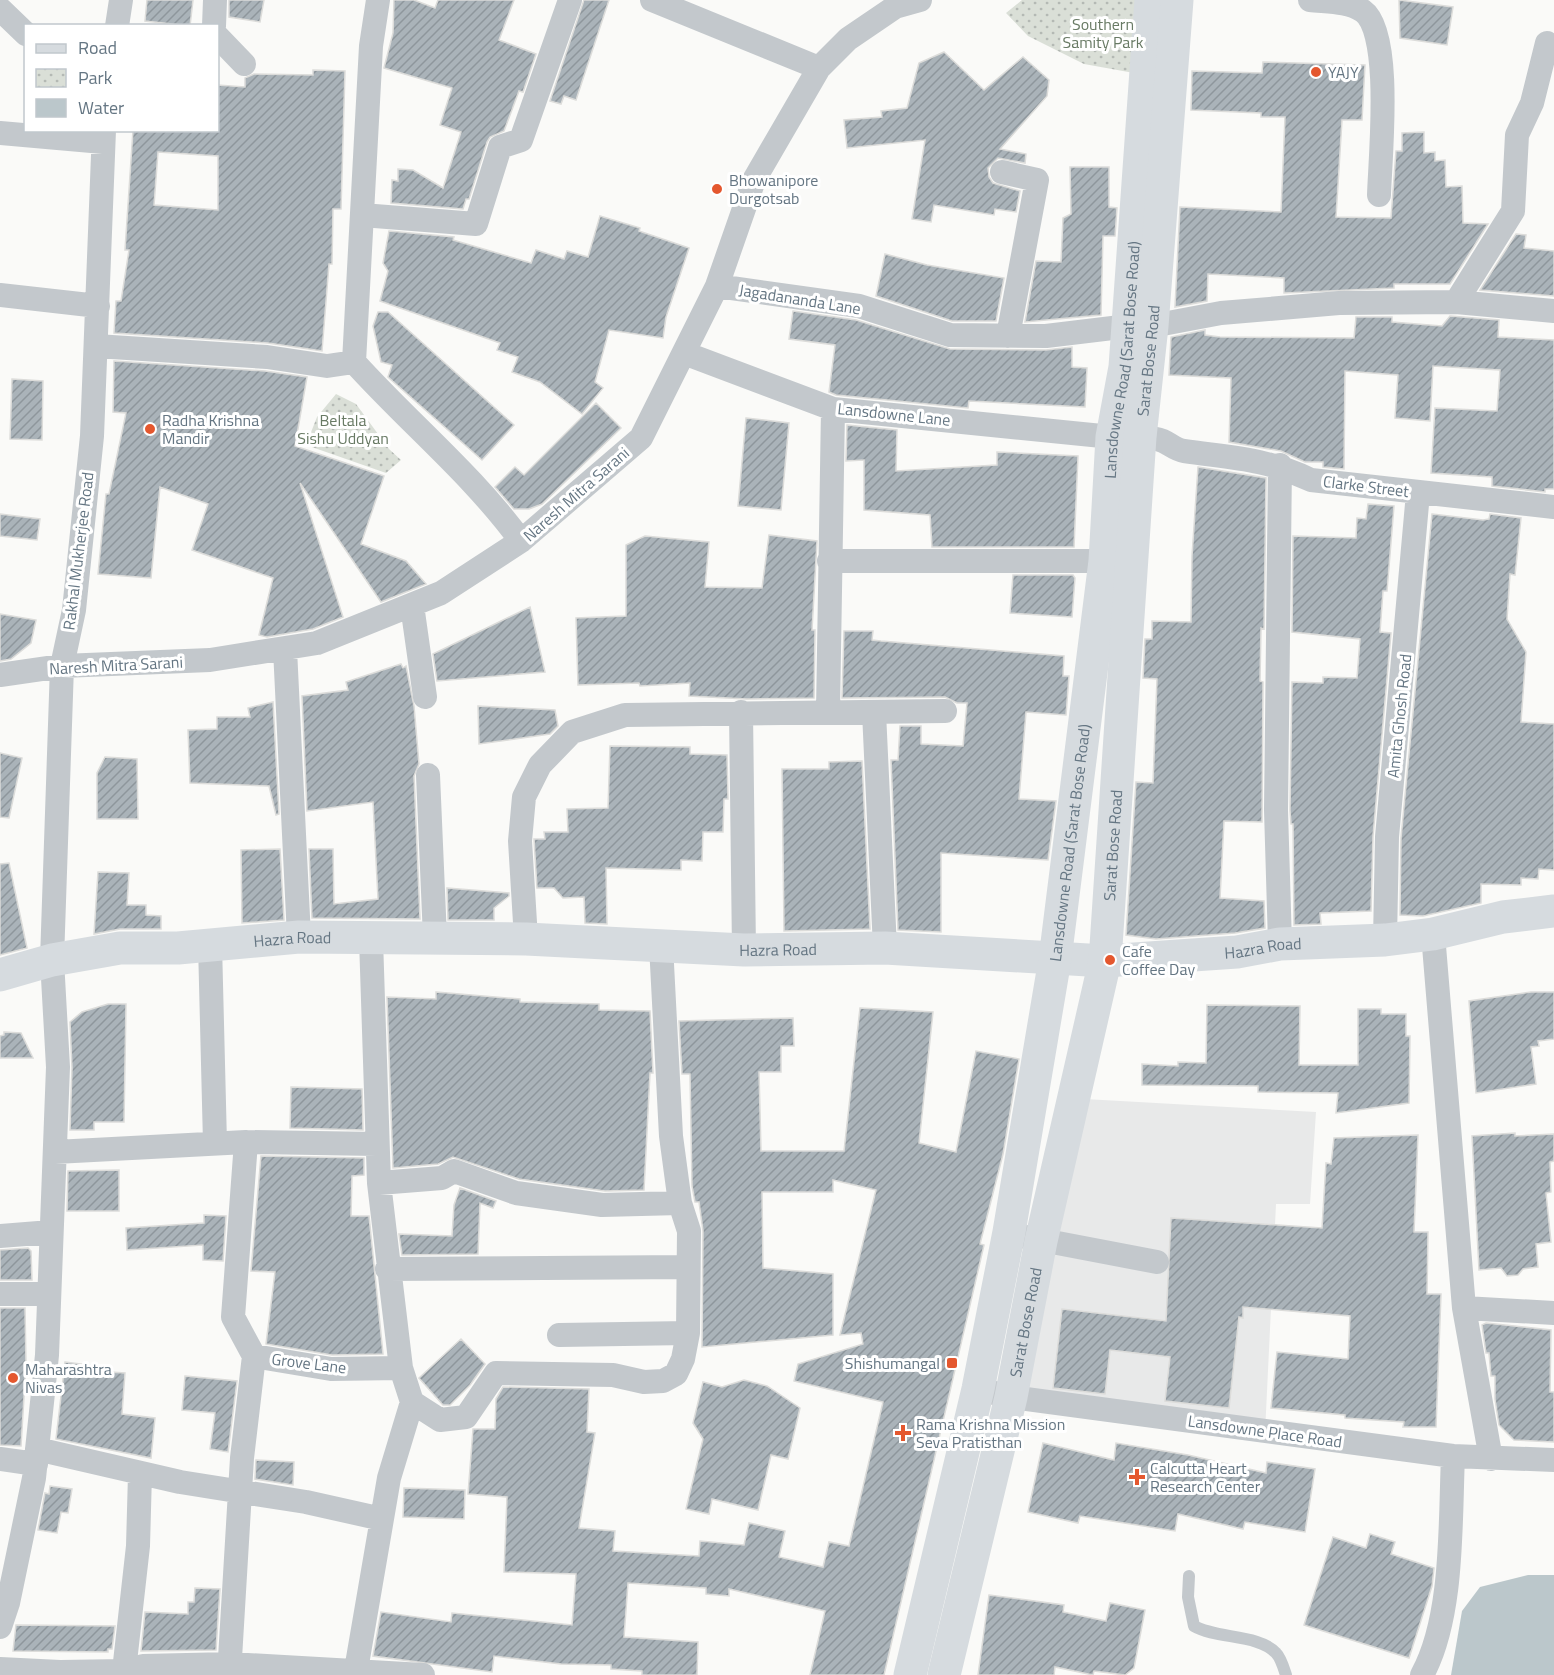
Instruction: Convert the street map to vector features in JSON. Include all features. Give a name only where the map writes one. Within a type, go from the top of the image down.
[{"type":"main road","name":"Lansdowne Road (Sarat Bose Road)","points":[[910,1675],[978,1389],[1009,1232],[1055,959],[1105,561],[1126,437],[1125,367],[1141,326],[1151,0]]},
{"type":"main road","name":"Sarat Bose Road","points":[[1141,326],[1177,0]]},
{"type":"main road","name":"Sarat Bose Road","points":[[944,1675],[1011,1397],[1041,1241],[1105,961],[1126,437]]},
{"type":"main road","name":"Hazra Road","points":[[0,975],[52,960],[120,948],[178,948],[299,937],[526,939],[744,950],[885,948],[1105,961],[1238,952],[1280,944],[1384,940],[1433,934],[1503,917],[1554,911]]},
{"type":"street","points":[[117,24],[121,0]]},
{"type":"street","points":[[214,24],[215,0]]},
{"type":"street","points":[[378,0],[371,46],[354,362],[398,410],[495,506],[521,541]]},
{"type":"street","points":[[362,215],[476,224],[500,147],[521,140],[570,0]]},
{"type":"street","points":[[652,0],[819,68]]},
{"type":"street","name":"Naresh Mitra Sarani","points":[[0,675],[62,666],[210,660],[317,643],[441,593],[521,541],[641,438],[717,286],[754,180],[819,68],[848,39],[895,7],[920,0]]},
{"type":"street","points":[[1310,0],[1341,3],[1364,12],[1377,30],[1383,68],[1379,195]]},
{"type":"street","points":[[0,9],[24,32]]},
{"type":"street","points":[[219,38],[244,64]]},
{"type":"street","points":[[1456,302],[1513,211],[1517,135],[1532,103],[1547,43]]},
{"type":"street","points":[[0,133],[104,136]]},
{"type":"street","name":"Rakhal Mukherjee Road","points":[[0,1627],[8,1603],[37,1456],[45,1388],[58,1068],[52,960],[62,666],[74,610],[92,436],[104,136]]},
{"type":"street","points":[[1002,172],[1037,180],[1008,336]]},
{"type":"street","name":"Jagadananda Lane","points":[[717,286],[859,306],[950,335],[1046,336],[1141,326],[1221,313],[1339,303],[1456,302],[1554,311]]},
{"type":"street","points":[[0,295],[98,306]]},
{"type":"street","points":[[96,346],[267,357],[327,366],[354,362]]},
{"type":"street","name":"Lansdowne Lane","points":[[684,353],[833,409],[1126,437]]},
{"type":"street","points":[[828,712],[833,409]]},
{"type":"street","name":"Clarke Street","points":[[1126,437],[1162,441],[1181,450],[1220,453],[1280,465],[1311,480],[1554,507]]},
{"type":"street","points":[[1280,465],[1276,810],[1280,944]]},
{"type":"street","name":"Amita Ghosh Road","points":[[1384,940],[1387,837],[1418,493]]},
{"type":"street","points":[[829,561],[1105,561]]},
{"type":"street","points":[[412,605],[425,697]]},
{"type":"street","points":[[285,649],[299,937]]},
{"type":"street","points":[[526,939],[520,841],[524,797],[540,765],[572,732],[625,715],[945,711]]},
{"type":"street","points":[[741,712],[744,950]]},
{"type":"street","points":[[874,712],[885,948]]},
{"type":"street","points":[[428,775],[435,938]]},
{"type":"street","points":[[1433,934],[1464,1308],[1491,1460]]},
{"type":"street","points":[[356,1670],[389,1478],[412,1402],[401,1368],[387,1269],[379,1183],[371,939]]},
{"type":"street","points":[[210,944],[215,1143]]},
{"type":"street","points":[[412,1402],[440,1420],[466,1417],[496,1373],[613,1375],[645,1382],[663,1382],[676,1374],[683,1359],[688,1333],[689,1231],[680,1203],[672,1136],[661,945]]},
{"type":"street","points":[[55,1152],[246,1142],[377,1144]]},
{"type":"street","points":[[230,1670],[240,1491],[254,1356],[233,1317],[246,1142]]},
{"type":"street","points":[[379,1183],[442,1178],[454,1171],[516,1193],[602,1205],[680,1203]]},
{"type":"street","points":[[0,1236],[51,1232]]},
{"type":"street","points":[[1009,1232],[1041,1241],[1156,1262]]},
{"type":"street","points":[[387,1269],[688,1267]]},
{"type":"street","points":[[0,1294],[49,1294]]},
{"type":"street","points":[[1464,1308],[1554,1313]]},
{"type":"street","points":[[559,1335],[688,1333]]},
{"type":"street","name":"Grove Lane","points":[[254,1356],[331,1369],[401,1368]]},
{"type":"street","name":"Lansdowne Place Road","points":[[978,1389],[1011,1397],[1453,1456],[1491,1460],[1554,1460]]},
{"type":"street","points":[[0,1459],[37,1456],[306,1502],[382,1519]]},
{"type":"street","points":[[1422,1675],[1429,1663],[1447,1587],[1453,1456]]},
{"type":"street","points":[[124,1671],[138,1546],[140,1474]]},
{"type":"street","points":[[0,1669],[60,1672],[124,1671],[143,1666],[230,1670],[356,1670],[423,1675]]},
{"type":"lane","points":[[1189,1576],[1188,1597],[1194,1626],[1204,1632],[1265,1646],[1276,1653],[1286,1675]]},
{"type":"shaded area","points":[[1067,1098],[1316,1112],[1310,1204],[1276,1204],[1265,1433],[1002,1395]]},
{"type":"green space","name":"Southern Samity Park","points":[[1022,0],[1140,0],[1134,73],[1084,64],[1028,36],[1006,13]]},
{"type":"green space","name":"Beltala Sishu Uddyan","points":[[336,394],[356,404],[389,449],[401,460],[386,473],[306,445],[317,417]]},
{"type":"water","points":[[1528,1575],[1554,1575],[1554,1675],[1451,1675],[1462,1611],[1480,1587]]},
{"type":"building","points":[[147,0],[193,0],[190,24],[145,21]]},
{"type":"building","points":[[229,0],[264,0],[260,22],[229,17]]},
{"type":"building","points":[[394,0],[414,0],[435,8],[438,0],[514,0],[499,40],[536,54],[523,92],[519,91],[504,131],[490,137],[487,142],[469,199],[466,199],[463,209],[391,203],[392,180],[398,181],[398,169],[413,170],[443,188],[461,132],[440,125],[452,88],[384,68],[393,33]]},
{"type":"building","points":[[584,0],[609,0],[576,100],[564,96],[561,104],[550,101]]},
{"type":"building","points":[[1399,0],[1453,7],[1447,45],[1400,38]]},
{"type":"building","points":[[944,52],[984,90],[1023,57],[1049,80],[1047,96],[1000,149],[1026,154],[1025,163],[998,158],[988,168],[989,177],[993,183],[1020,191],[1016,212],[995,209],[994,215],[934,205],[931,222],[912,219],[925,140],[847,148],[844,120],[882,117],[881,111],[907,108],[919,63]]},
{"type":"building","points":[[1263,62],[1365,65],[1362,120],[1342,120],[1336,217],[1391,218],[1396,151],[1402,151],[1402,133],[1424,132],[1424,153],[1435,152],[1435,161],[1445,160],[1446,187],[1462,186],[1463,223],[1488,224],[1450,284],[1394,284],[1394,288],[1284,293],[1284,278],[1208,274],[1207,301],[1175,307],[1180,207],[1281,212],[1285,117],[1261,117],[1261,113],[1191,110],[1192,71],[1262,73]]},
{"type":"building","points":[[313,70],[345,71],[341,209],[333,209],[332,264],[329,264],[322,351],[268,343],[114,333],[116,301],[121,301],[129,250],[125,250],[133,132],[219,132],[219,85],[245,87],[245,78],[254,74],[313,75]],"holes":[[[158,152],[218,156],[218,210],[154,205]]]},
{"type":"building","points":[[1070,167],[1109,167],[1109,207],[1117,208],[1115,236],[1103,236],[1101,315],[1025,322],[1036,261],[1061,262],[1063,218],[1071,214]]},
{"type":"building","points":[[600,216],[640,228],[639,231],[689,248],[666,317],[663,338],[609,330],[595,382],[603,388],[582,414],[540,382],[512,372],[518,357],[497,350],[500,343],[380,301],[388,271],[383,263],[389,231],[454,237],[453,240],[531,263],[536,250],[564,259],[567,251],[588,257]]},
{"type":"building","points":[[1516,234],[1526,235],[1524,248],[1554,251],[1554,296],[1480,290]]},
{"type":"building","points":[[885,254],[927,265],[1004,278],[996,321],[952,321],[876,296]]},
{"type":"building","points":[[793,311],[856,320],[950,349],[1046,350],[1072,347],[1072,367],[1087,368],[1085,407],[969,401],[968,408],[836,395],[829,392],[835,345],[789,339]]},
{"type":"building","points":[[378,312],[388,312],[514,425],[482,460],[388,377],[392,365],[381,362],[373,326]]},
{"type":"building","points":[[1450,316],[1499,320],[1498,337],[1554,340],[1554,489],[1545,489],[1545,492],[1492,486],[1492,477],[1431,473],[1435,408],[1497,411],[1500,370],[1433,366],[1430,421],[1395,418],[1398,375],[1345,371],[1344,469],[1323,467],[1323,462],[1305,462],[1281,451],[1229,442],[1231,378],[1169,375],[1171,337],[1205,330],[1205,335],[1220,337],[1354,338],[1356,317],[1392,317],[1392,322],[1442,326]]},
{"type":"building","points":[[114,361],[265,371],[307,377],[295,446],[384,476],[361,544],[406,561],[426,584],[381,602],[300,483],[343,617],[313,629],[267,637],[259,635],[273,578],[192,550],[208,504],[160,487],[151,578],[98,574],[106,494],[109,494],[126,413],[113,412]]},
{"type":"building","points":[[12,379],[43,381],[42,440],[10,439]]},
{"type":"building","points":[[596,403],[621,428],[542,504],[529,509],[514,509],[495,487],[515,467],[524,475]]},
{"type":"building","points":[[746,418],[789,423],[781,510],[738,506]]},
{"type":"building","points":[[847,425],[897,430],[896,471],[997,465],[997,452],[1078,456],[1074,547],[932,547],[930,515],[864,510],[864,460],[846,461]]},
{"type":"building","points":[[1198,467],[1266,478],[1264,629],[1261,628],[1260,681],[1263,682],[1262,822],[1224,821],[1220,898],[1264,901],[1265,928],[1235,933],[1156,939],[1126,935],[1136,782],[1153,783],[1157,679],[1143,678],[1145,639],[1152,639],[1152,621],[1191,622],[1192,556]]},
{"type":"building","points":[[1368,504],[1394,506],[1387,591],[1383,591],[1380,632],[1391,633],[1373,836],[1371,911],[1320,913],[1321,924],[1294,925],[1293,824],[1291,824],[1290,810],[1292,682],[1323,683],[1323,677],[1357,678],[1360,639],[1292,632],[1293,536],[1356,538],[1357,518],[1366,519]]},
{"type":"building","points":[[0,514],[40,519],[37,540],[0,536]]},
{"type":"building","points":[[1432,514],[1483,520],[1489,519],[1490,514],[1521,518],[1515,575],[1510,574],[1507,619],[1526,652],[1521,722],[1554,724],[1554,870],[1539,869],[1538,879],[1521,878],[1521,885],[1481,884],[1481,903],[1423,916],[1400,915],[1401,838]]},
{"type":"building","points":[[769,535],[817,541],[812,630],[815,630],[814,698],[747,699],[689,696],[690,683],[640,686],[639,683],[578,685],[576,618],[626,616],[626,545],[645,536],[709,542],[705,587],[762,588]]},
{"type":"building","points":[[1013,575],[1073,575],[1075,578],[1072,617],[1010,613]]},
{"type":"building","points":[[530,607],[545,672],[437,681],[433,654]]},
{"type":"building","points":[[0,614],[36,620],[31,643],[11,659],[0,661]]},
{"type":"building","points":[[844,631],[873,631],[872,640],[1064,656],[1063,676],[1069,676],[1066,715],[1026,712],[1019,799],[1056,801],[1048,860],[941,853],[941,932],[898,930],[891,760],[898,760],[900,726],[921,726],[921,744],[963,746],[967,703],[957,703],[945,697],[842,698]]},
{"type":"building","points":[[401,664],[403,668],[406,666],[414,706],[419,764],[414,776],[420,919],[312,918],[309,849],[333,849],[334,904],[378,899],[373,802],[307,811],[302,696],[348,690],[346,682]]},
{"type":"building","points":[[273,702],[279,814],[276,815],[269,786],[190,783],[188,730],[217,729],[217,717],[250,717],[248,708]]},
{"type":"building","points":[[478,706],[555,710],[558,726],[550,734],[479,744]]},
{"type":"building","points":[[610,746],[690,747],[690,754],[727,755],[728,799],[724,799],[723,832],[703,832],[702,861],[681,860],[681,870],[606,868],[607,924],[585,923],[584,897],[563,898],[554,888],[537,888],[534,839],[545,839],[544,832],[568,832],[567,809],[608,808]]},
{"type":"building","points":[[0,753],[22,758],[9,818],[0,817]]},
{"type":"building","points":[[105,757],[137,759],[138,819],[97,819],[97,773]]},
{"type":"building","points":[[862,761],[870,929],[784,931],[782,769],[829,769],[829,762]]},
{"type":"building","points":[[280,849],[284,920],[242,923],[241,850]]},
{"type":"building","points":[[9,863],[27,948],[0,955],[0,864]]},
{"type":"building","points":[[98,872],[129,873],[127,905],[146,905],[146,915],[161,916],[161,929],[120,929],[94,934]]},
{"type":"building","points":[[447,888],[509,893],[509,896],[494,908],[494,920],[448,920]]},
{"type":"building","points":[[436,992],[520,999],[520,1002],[599,1004],[599,1010],[650,1011],[653,1073],[650,1073],[644,1190],[605,1191],[519,1179],[453,1157],[438,1164],[393,1168],[387,997],[436,999]]},
{"type":"building","points":[[1531,992],[1554,992],[1554,1039],[1538,1041],[1539,1046],[1531,1047],[1536,1084],[1476,1093],[1469,1001]]},
{"type":"building","points":[[108,1004],[126,1004],[124,1122],[94,1122],[94,1130],[70,1130],[72,1068],[70,1022],[82,1012]]},
{"type":"building","points":[[1207,1005],[1300,1006],[1299,1065],[1358,1065],[1358,1009],[1381,1009],[1381,1014],[1406,1014],[1406,1036],[1410,1036],[1409,1103],[1336,1113],[1338,1093],[1258,1092],[1258,1086],[1142,1085],[1142,1064],[1178,1066],[1178,1062],[1206,1063]]},
{"type":"building","points":[[860,1008],[933,1012],[919,1143],[956,1152],[976,1051],[1019,1059],[1003,1154],[980,1244],[984,1245],[884,1675],[810,1675],[825,1611],[729,1589],[729,1596],[706,1594],[706,1588],[628,1583],[624,1637],[698,1642],[697,1675],[642,1675],[642,1671],[611,1669],[611,1665],[561,1664],[494,1656],[492,1672],[373,1656],[381,1612],[451,1622],[452,1613],[572,1625],[576,1574],[504,1572],[507,1497],[468,1494],[473,1429],[495,1429],[496,1399],[503,1387],[589,1389],[587,1432],[595,1433],[579,1528],[615,1531],[613,1551],[699,1556],[700,1541],[744,1545],[749,1523],[785,1531],[779,1557],[823,1567],[829,1542],[849,1546],[883,1402],[794,1381],[798,1364],[863,1344],[861,1333],[840,1335],[876,1190],[833,1180],[833,1192],[762,1192],[763,1268],[833,1274],[833,1335],[702,1347],[703,1231],[699,1202],[695,1202],[692,1186],[690,1074],[682,1074],[679,1021],[793,1018],[794,1046],[781,1046],[781,1072],[759,1072],[761,1151],[844,1151]]},
{"type":"building","points":[[4,1032],[21,1033],[33,1058],[0,1058],[0,1036],[4,1035]]},
{"type":"building","points":[[291,1087],[362,1089],[363,1130],[290,1128]]},
{"type":"building","points":[[1515,1133],[1515,1136],[1554,1134],[1554,1161],[1550,1162],[1551,1192],[1546,1193],[1551,1242],[1536,1244],[1538,1267],[1523,1269],[1518,1275],[1507,1276],[1501,1268],[1479,1270],[1472,1136]]},
{"type":"building","points":[[1418,1135],[1414,1232],[1428,1232],[1427,1294],[1441,1294],[1436,1427],[1403,1427],[1404,1422],[1345,1418],[1345,1415],[1271,1408],[1277,1352],[1348,1359],[1350,1316],[1243,1307],[1243,1318],[1239,1317],[1229,1408],[1165,1401],[1170,1357],[1110,1350],[1105,1394],[1053,1388],[1062,1309],[1166,1321],[1171,1218],[1322,1228],[1326,1163],[1331,1164],[1334,1138]]},
{"type":"building","points":[[261,1156],[364,1158],[364,1175],[352,1176],[351,1216],[369,1216],[383,1354],[332,1355],[266,1344],[275,1272],[251,1271]]},
{"type":"building","points":[[119,1170],[119,1211],[67,1211],[68,1171]]},
{"type":"building","points":[[460,1188],[496,1201],[493,1208],[480,1203],[478,1254],[402,1255],[399,1234],[452,1236],[454,1205]]},
{"type":"building","points":[[204,1215],[226,1216],[223,1261],[203,1260],[203,1245],[127,1250],[126,1228],[204,1223]]},
{"type":"building","points":[[28,1248],[31,1251],[32,1280],[0,1280],[0,1250]]},
{"type":"building","points":[[0,1308],[25,1308],[26,1364],[21,1446],[0,1445]]},
{"type":"building","points":[[1486,1323],[1551,1330],[1550,1392],[1554,1392],[1554,1442],[1514,1440],[1499,1425],[1495,1399],[1495,1376],[1491,1376],[1489,1353],[1486,1353],[1482,1325]]},
{"type":"building","points":[[461,1339],[485,1364],[470,1385],[450,1405],[443,1405],[419,1378]]},
{"type":"building","points":[[65,1362],[95,1366],[94,1371],[125,1373],[122,1414],[155,1418],[151,1458],[56,1439]]},
{"type":"building","points":[[185,1376],[237,1381],[228,1452],[210,1449],[215,1413],[182,1410]]},
{"type":"building","points":[[744,1380],[767,1386],[800,1408],[788,1459],[771,1455],[758,1510],[712,1499],[709,1514],[686,1509],[703,1439],[693,1423],[703,1382],[722,1387]]},
{"type":"building","points":[[1043,1443],[1114,1460],[1116,1443],[1188,1455],[1266,1473],[1267,1462],[1315,1469],[1305,1532],[1245,1522],[1243,1529],[1178,1514],[1175,1531],[1080,1516],[1078,1523],[1028,1512]]},
{"type":"building","points":[[256,1460],[294,1462],[293,1485],[255,1479]]},
{"type":"building","points":[[50,1486],[72,1489],[68,1513],[61,1512],[57,1533],[38,1530],[45,1493],[49,1494]]},
{"type":"building","points":[[404,1488],[465,1490],[464,1519],[403,1517]]},
{"type":"building","points":[[1370,1534],[1395,1542],[1391,1554],[1434,1568],[1432,1586],[1409,1658],[1304,1625],[1333,1537],[1366,1548]]},
{"type":"building","points":[[195,1588],[220,1589],[216,1650],[141,1651],[145,1612],[188,1614],[188,1602],[194,1602]]},
{"type":"building","points":[[989,1595],[1064,1605],[1063,1612],[1106,1621],[1110,1603],[1145,1610],[1134,1668],[1125,1675],[1094,1671],[1093,1675],[1055,1667],[1054,1675],[978,1675]]},
{"type":"building","points":[[16,1625],[115,1626],[112,1649],[108,1649],[108,1652],[13,1651]]},
{"type":"place","name":"YAJY","points":[[1316,72]]},
{"type":"place","name":"Bhowanipore Durgotsab","points":[[717,189]]},
{"type":"place","name":"Radha Krishna Mandir","points":[[150,429]]},
{"type":"place","name":"Cafe Coffee Day","points":[[1110,960]]},
{"type":"place","name":"Shishumangal","points":[[952,1363]]},
{"type":"place","name":"Maharashtra Nivas","points":[[13,1378]]},
{"type":"place","name":"Rama Krishna Mission Seva Pratisthan","points":[[903,1433]]},
{"type":"place","name":"Calcutta Heart Research Center","points":[[1137,1477]]}]
